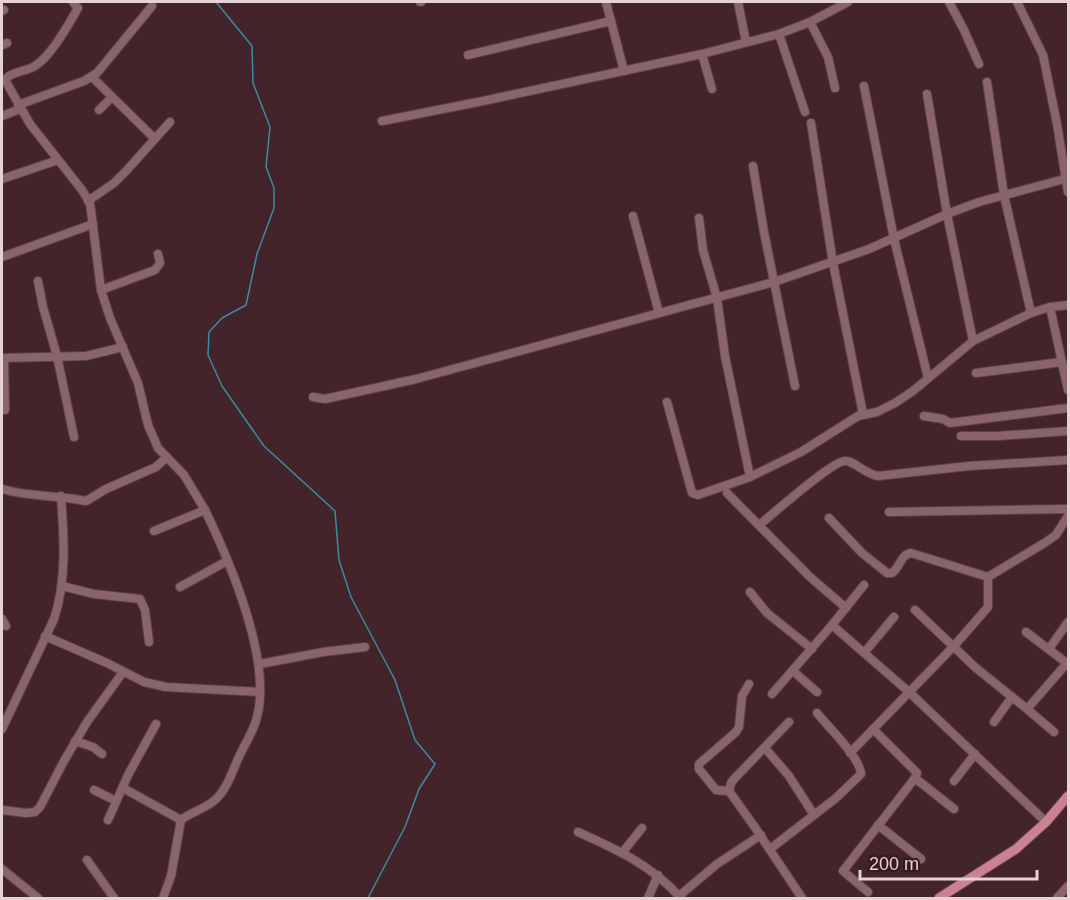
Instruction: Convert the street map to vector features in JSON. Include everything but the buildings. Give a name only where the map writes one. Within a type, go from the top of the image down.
[{"type":"main road","points":[[939,898],[1016,849],[1046,822],[1068,796]]},
{"type":"street","points":[[73,2],[78,8],[45,56],[35,66],[8,76],[5,80],[19,107],[88,201],[101,290],[138,382],[148,425],[158,448],[184,475],[205,510],[244,608],[260,664],[258,717],[224,789],[208,806],[181,820]]},
{"type":"street","points":[[606,2],[624,71]]},
{"type":"street","points":[[738,2],[746,42]]},
{"type":"street","points":[[382,121],[702,54],[779,34],[810,22],[848,2]]},
{"type":"street","points":[[948,2],[979,64]]},
{"type":"street","points":[[1017,2],[1042,55],[1057,124],[1068,192]]},
{"type":"street","points":[[2,116],[92,76],[152,6]]},
{"type":"street","points":[[468,55],[611,21]]},
{"type":"street","points":[[810,22],[828,57],[834,88]]},
{"type":"street","points":[[779,34],[805,112]]},
{"type":"street","points":[[702,54],[712,89]]},
{"type":"street","points":[[92,76],[154,138]]},
{"type":"street","points":[[987,82],[1004,195],[1031,313]]},
{"type":"street","points":[[864,86],[894,239],[928,378]]},
{"type":"street","points":[[927,94],[947,214],[973,341]]},
{"type":"street","points":[[99,110],[112,97]]},
{"type":"street","points":[[88,201],[114,183],[170,122]]},
{"type":"street","points":[[811,123],[833,263],[863,414]]},
{"type":"street","points":[[2,179],[58,160]]},
{"type":"street","points":[[753,166],[795,386]]},
{"type":"street","points":[[313,397],[325,399],[416,379],[774,282],[833,263],[894,239],[947,214],[1004,195],[1067,178]]},
{"type":"street","points":[[633,216],[659,313]]},
{"type":"street","points":[[699,218],[703,250],[717,298],[725,356],[750,477]]},
{"type":"street","points":[[2,257],[93,224]]},
{"type":"street","points":[[101,290],[155,270],[160,263],[158,254]]},
{"type":"street","points":[[38,281],[74,437]]},
{"type":"street","points":[[667,402],[692,493],[698,495],[750,477],[801,452],[863,414],[877,412],[895,403],[973,341],[1031,313],[1050,307],[1068,305]]},
{"type":"street","points":[[1050,307],[1068,390]]},
{"type":"street","points":[[5,410],[3,358],[86,356],[123,347]]},
{"type":"street","points":[[976,373],[1062,362]]},
{"type":"street","points":[[924,416],[943,419],[950,423],[1068,408]]},
{"type":"street","points":[[961,436],[1068,431]]},
{"type":"street","points":[[2,489],[86,501],[106,489],[156,467],[166,458]]},
{"type":"street","points":[[759,525],[842,461],[848,460],[869,475],[878,476],[969,466],[1068,460]]},
{"type":"street","points":[[727,493],[810,577],[846,608]]},
{"type":"street","points":[[2,729],[60,601],[62,586],[61,496]]},
{"type":"street","points":[[889,512],[1068,509]]},
{"type":"street","points":[[154,531],[205,510]]},
{"type":"street","points":[[829,518],[862,553],[887,573],[896,571],[906,554],[911,554],[987,577],[1046,543],[1056,535],[1068,516]]},
{"type":"street","points":[[180,587],[227,561]]},
{"type":"street","points":[[850,753],[954,646],[988,607],[987,577]]},
{"type":"street","points":[[772,694],[832,626],[864,585]]},
{"type":"street","points":[[62,586],[94,594],[140,599],[145,610],[148,642]]},
{"type":"street","points":[[750,592],[767,613],[812,649]]},
{"type":"street","points":[[915,610],[976,668],[1054,732]]},
{"type":"street","points":[[864,653],[894,617]]},
{"type":"street","points":[[2,619],[6,626]]},
{"type":"street","points":[[1049,649],[1068,622]]},
{"type":"street","points":[[832,626],[909,692],[1046,822]]},
{"type":"street","points":[[1026,633],[1068,664],[1027,709]]},
{"type":"street","points":[[45,636],[144,682],[166,687],[260,692]]},
{"type":"street","points":[[260,664],[323,652],[366,647]]},
{"type":"street","points":[[793,671],[817,692]]},
{"type":"street","points":[[2,810],[35,812],[75,741],[123,672]]},
{"type":"street","points":[[729,791],[716,790],[699,769],[699,764],[736,732],[739,727],[742,696],[749,684]]},
{"type":"street","points":[[994,722],[1012,697]]},
{"type":"street","points":[[770,849],[856,781],[861,774],[860,768],[850,753],[816,713]]},
{"type":"street","points":[[789,722],[730,783],[729,791],[802,898]]},
{"type":"street","points":[[108,820],[128,775],[156,724]]},
{"type":"street","points":[[868,892],[843,871],[917,773],[873,729]]},
{"type":"street","points":[[75,741],[93,747],[102,754]]},
{"type":"street","points":[[765,748],[789,776],[814,815]]},
{"type":"street","points":[[954,782],[975,754]]},
{"type":"street","points":[[915,778],[954,809]]},
{"type":"street","points":[[123,788],[181,820]]},
{"type":"street","points":[[94,790],[116,801]]},
{"type":"street","points":[[163,898],[171,876],[181,820]]},
{"type":"street","points":[[878,825],[921,859]]},
{"type":"street","points":[[622,853],[642,828]]},
{"type":"street","points":[[578,832],[648,867],[680,897],[717,864],[761,836]]},
{"type":"street","points":[[87,860],[114,898]]},
{"type":"street","points":[[2,869],[38,898]]},
{"type":"street","points":[[648,898],[658,875]]},
{"type":"street","points":[[1057,898],[1068,886]]},
{"type":"waterway","points":[[216,2],[252,46],[253,83],[270,127],[266,167],[274,188],[274,208],[257,254],[246,305],[222,318],[209,332],[208,355],[222,386],[264,446],[335,511],[339,560],[351,597],[395,680],[415,740],[435,764],[419,789],[405,827],[368,898]]}]
